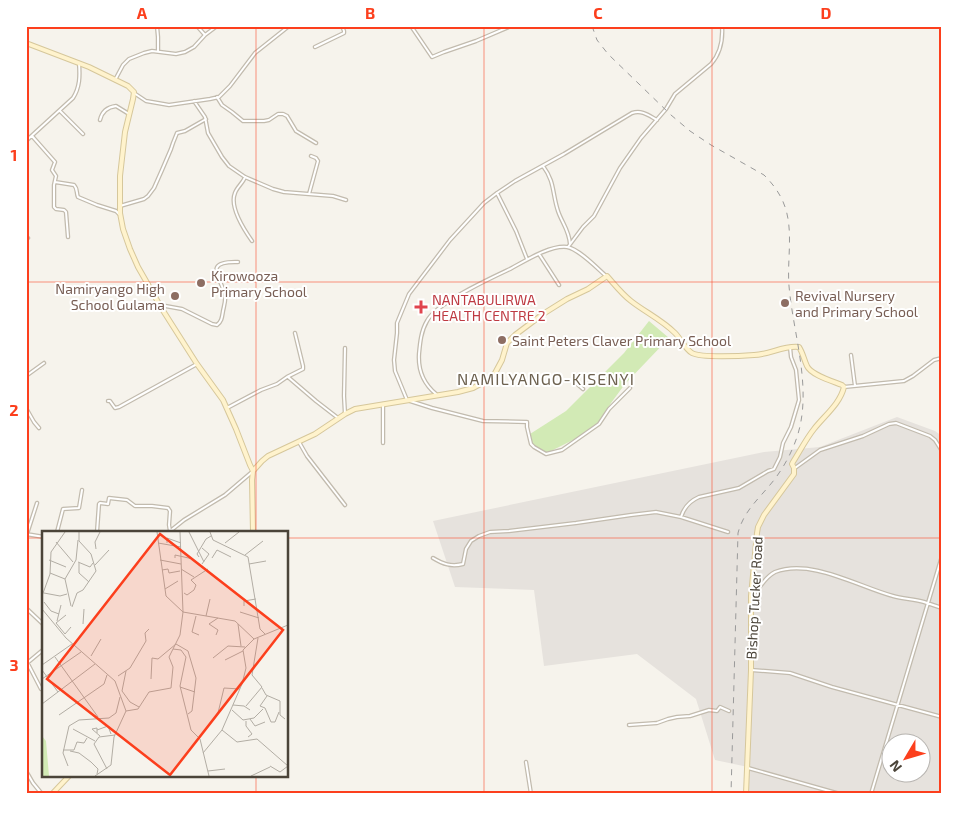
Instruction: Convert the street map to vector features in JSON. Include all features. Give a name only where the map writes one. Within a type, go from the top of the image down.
[{"type":"main road","points":[[26,43],[116,80],[128,86],[134,93],[125,132],[120,176],[120,213],[123,229],[141,273],[197,364],[219,394],[236,429],[253,471],[252,531]]},
{"type":"main road","points":[[253,471],[268,456],[322,430],[344,414],[355,409],[438,396],[473,388],[488,380],[498,368],[507,344],[512,338],[550,310],[607,276],[630,300],[674,332],[690,351],[696,354],[706,356],[759,355],[790,347],[800,348],[811,372],[844,387]]},
{"type":"main road","name":"Bishop Tucker Road","points":[[746,794],[751,670],[751,596],[758,527],[769,508],[794,474],[792,462],[813,430],[839,398],[844,387]]},
{"type":"main road","points":[[52,794],[67,778]]},
{"type":"street","points":[[157,26],[158,51]]},
{"type":"street","points":[[197,26],[205,35]]},
{"type":"street","points":[[116,80],[126,62],[144,53],[158,51],[176,54],[185,52],[194,47],[217,26]]},
{"type":"street","points":[[134,93],[141,99],[169,105],[216,98],[230,86],[255,53],[288,26]]},
{"type":"street","points":[[315,46],[344,33],[342,26]]},
{"type":"street","points":[[411,26],[432,57],[511,26]]},
{"type":"street","points":[[438,396],[426,382],[420,371],[420,342],[424,327],[430,316],[446,303],[483,282],[540,254],[569,246],[594,216],[620,168],[641,138],[666,109],[675,94],[716,58],[721,45],[722,26]]},
{"type":"street","points":[[26,141],[69,102],[77,90],[80,80],[78,63]]},
{"type":"street","points":[[216,98],[222,105],[246,122],[264,121],[280,113],[285,115],[296,131],[316,143]]},
{"type":"street","points":[[194,101],[206,119],[208,133],[226,162],[245,176],[273,190],[333,196],[346,200]]},
{"type":"street","points":[[100,120],[103,112],[115,106],[129,114]]},
{"type":"street","points":[[60,111],[83,134]]},
{"type":"street","points":[[630,388],[609,409],[599,424],[562,450],[547,454],[531,444],[527,422],[483,421],[407,400],[395,371],[397,323],[409,294],[450,240],[484,203],[515,181],[632,114],[637,112],[643,113],[657,120]]},
{"type":"street","points":[[120,206],[148,196],[154,188],[172,150],[177,133],[185,131],[206,119]]},
{"type":"street","points":[[32,136],[55,162],[52,170],[56,176],[54,182],[54,207],[66,212],[68,236]]},
{"type":"street","points":[[309,194],[318,161],[311,156]]},
{"type":"street","points":[[543,166],[549,173],[558,212],[570,236],[569,246]]},
{"type":"street","points":[[245,176],[244,182],[234,193],[234,198],[238,218],[252,241]]},
{"type":"street","points":[[54,182],[74,185],[77,189],[78,197],[116,211],[119,214]]},
{"type":"street","points":[[497,193],[516,231],[527,260]]},
{"type":"street","points":[[569,246],[607,276]]},
{"type":"street","points":[[540,254],[559,285]]},
{"type":"street","points":[[160,305],[182,309],[212,324],[218,325],[221,320],[225,298],[216,269],[223,263],[238,262]]},
{"type":"street","points":[[227,408],[261,390],[277,384],[287,376],[303,368],[295,333]]},
{"type":"street","points":[[681,517],[683,511],[694,499],[740,488],[774,469],[791,427],[799,400],[796,370],[791,358],[790,347]]},
{"type":"street","points":[[344,414],[345,348]]},
{"type":"street","points":[[850,355],[856,386]]},
{"type":"street","points":[[844,387],[904,381],[934,360],[942,358]]},
{"type":"street","points":[[26,376],[44,363]]},
{"type":"street","points":[[108,402],[110,401],[115,408],[119,408],[197,364]]},
{"type":"street","points":[[287,376],[316,402],[338,418]]},
{"type":"street","points":[[576,383],[583,389]]},
{"type":"street","points":[[383,404],[383,443]]},
{"type":"street","points":[[26,408],[39,428]]},
{"type":"street","points":[[794,468],[820,450],[896,423],[930,436],[942,451]]},
{"type":"street","points":[[299,442],[307,456],[345,505]]},
{"type":"street","points":[[170,531],[184,520],[225,495],[253,471]]},
{"type":"street","points":[[57,531],[63,509],[79,508],[82,490]]},
{"type":"street","points":[[97,531],[99,504],[108,504],[110,498],[127,500],[136,506],[168,508],[170,511],[169,531]]},
{"type":"street","points":[[37,503],[27,534],[42,537]]},
{"type":"street","points":[[433,558],[443,564],[463,564],[466,549],[472,541],[490,532],[656,512],[681,517],[728,532]]},
{"type":"street","points":[[871,794],[942,556]]},
{"type":"street","points":[[751,596],[770,575],[796,568],[846,578],[892,596],[942,608]]},
{"type":"street","points":[[26,608],[42,623]]},
{"type":"street","points":[[27,664],[42,651]]},
{"type":"street","points":[[26,660],[42,689]]},
{"type":"street","points":[[751,670],[790,673],[832,687],[942,717]]},
{"type":"street","points":[[629,725],[657,723],[709,710],[717,711],[720,707],[728,711]]},
{"type":"street","points":[[526,762],[531,794]]},
{"type":"street","points":[[747,768],[840,794]]},
{"type":"street","points":[[26,772],[32,783],[42,794]]},
{"type":"shaded area","points":[[897,417],[935,431],[942,436],[942,794],[747,794],[748,767],[715,760],[696,699],[637,654],[544,666],[534,590],[455,587],[433,521],[764,452],[820,447]]},
{"type":"green space","points":[[649,321],[669,338],[625,384],[600,421],[577,438],[547,453],[532,444],[530,434],[566,411],[624,353]]},
{"type":"railway","points":[[592,26],[597,40],[608,54],[671,115],[711,145],[764,175],[780,195],[788,219],[789,286],[803,381],[803,400],[801,419],[793,448],[774,480],[748,511],[738,533],[731,794]]},
{"type":"place","name":"Kirowooza Primary School","points":[[201,283]]},
{"type":"place","name":"Namiryango High School Gulama","points":[[175,296]]},
{"type":"place","name":"Revival Nursery and Primary School","points":[[785,303]]},
{"type":"place","name":"NANTABULIRWA HEALTH CENTRE 2","points":[[421,307]]},
{"type":"place","name":"Saint Peters Claver Primary School","points":[[502,340]]},
{"type":"district","name":"NAMILYANGO-KISENYI","points":[[546,378]]}]
